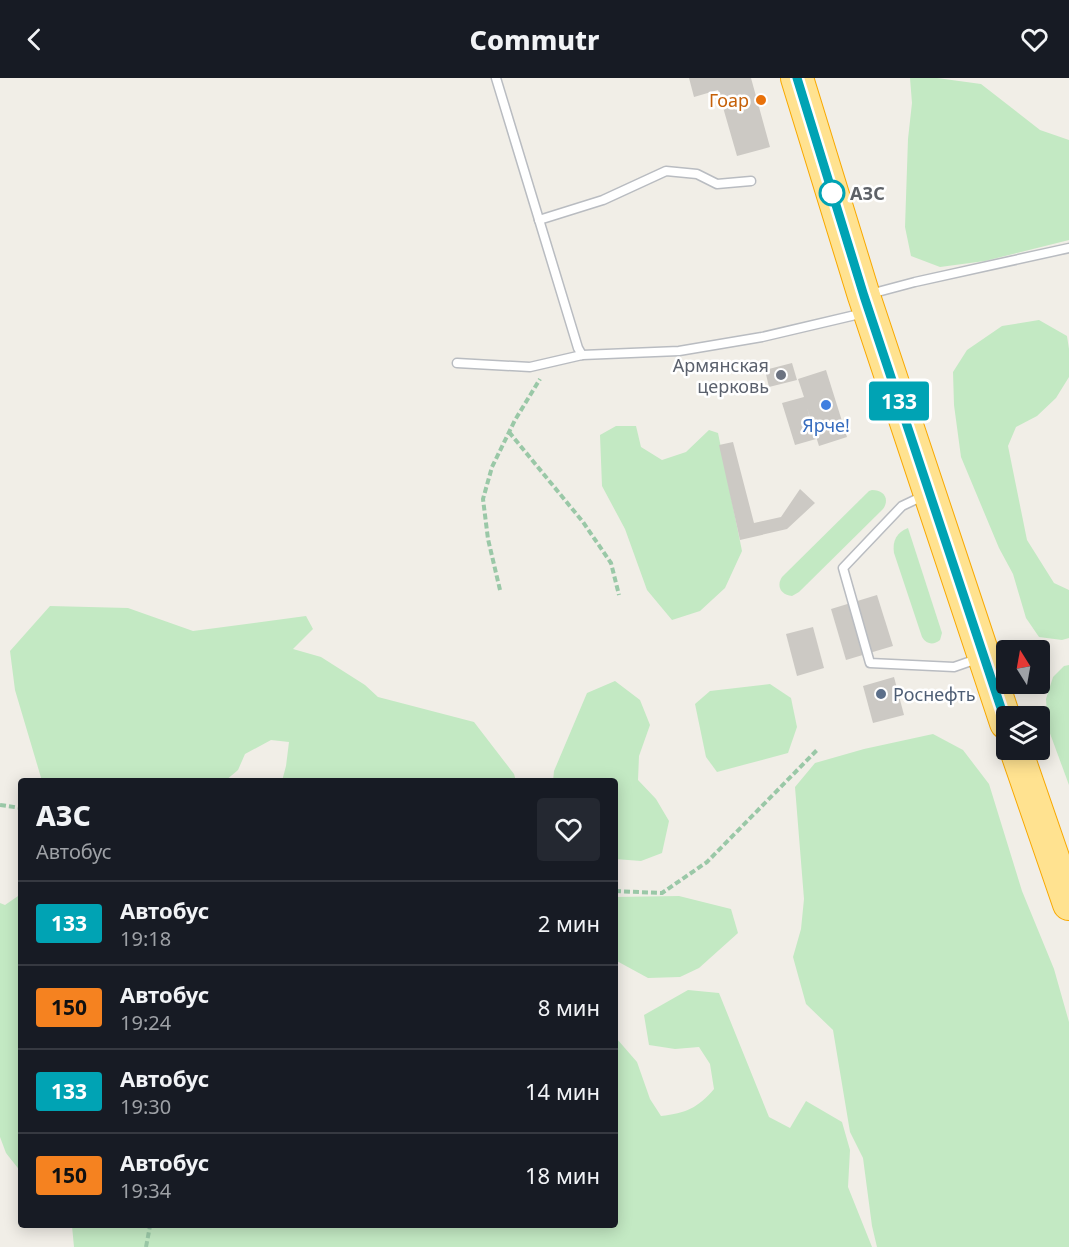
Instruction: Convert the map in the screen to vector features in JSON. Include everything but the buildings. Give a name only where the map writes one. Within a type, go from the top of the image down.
[{"type":"highway","points":[[797,78],[867,304],[1000,706]]},
{"type":"highway","points":[[1019,760],[1069,904]]},
{"type":"lane","points":[[496,78],[582,355]]},
{"type":"lane","points":[[539,220],[603,200],[666,171],[696,174],[717,184],[751,181]]},
{"type":"lane","points":[[457,363],[530,368],[582,355],[680,351],[762,337],[867,304],[915,282],[1069,248]]},
{"type":"lane","points":[[929,493],[902,506],[843,568],[870,663],[954,668],[984,657]]},
{"type":"path","points":[[500,590],[488,539],[483,499],[492,467],[509,432],[550,363]]},
{"type":"path","points":[[509,432],[583,522],[610,563],[619,596]]},
{"type":"path","points":[[618,891],[662,893],[707,862],[818,749]]},
{"type":"path","points":[[0,805],[18,808]]},
{"type":"path","points":[[146,1247],[150,1228]]},
{"type":"green space","points":[[910,78],[937,78],[981,84],[1040,130],[1069,140],[1069,240],[985,261],[940,267],[911,256],[905,227],[908,139],[912,103]]},
{"type":"green space","points":[[1039,320],[1067,336],[1069,377],[1056,398],[1037,416],[1016,427],[1008,446],[1027,540],[1054,583],[1069,590],[1069,638],[1062,640],[1039,637],[1026,618],[1013,574],[999,548],[961,457],[954,405],[953,372],[967,350],[1002,326]]},
{"type":"green space","points":[[616,426],[636,426],[641,447],[662,460],[686,452],[709,430],[718,433],[742,551],[725,588],[700,611],[672,620],[647,590],[625,529],[602,486],[600,435]]},
{"type":"green space","points":[[872,490],[883,493],[885,496],[886,502],[883,509],[799,592],[792,596],[782,592],[779,584],[782,577]]},
{"type":"green space","points":[[908,528],[942,633],[940,640],[935,643],[928,643],[922,637],[894,553],[896,538]]},
{"type":"green space","points":[[50,606],[128,608],[193,631],[306,616],[313,629],[293,649],[321,657],[365,685],[378,697],[474,722],[515,778],[283,778],[289,742],[271,740],[245,754],[238,770],[229,778],[41,778],[15,690],[10,651]]},
{"type":"green space","points":[[1069,665],[1069,785],[1050,733],[1050,706],[1046,706],[1046,699],[1048,694],[1050,694],[1053,677],[1064,666]]},
{"type":"green space","points":[[615,681],[640,700],[650,725],[639,756],[638,780],[656,799],[669,821],[662,853],[641,861],[618,859],[618,778],[553,778],[554,771],[587,693]]},
{"type":"green space","points":[[770,684],[791,698],[797,727],[788,753],[717,772],[706,757],[695,704],[710,691]]},
{"type":"green space","points":[[933,734],[963,750],[989,784],[1022,891],[1054,969],[1069,1022],[1069,1247],[877,1247],[863,1158],[850,1132],[833,1030],[806,1004],[793,957],[801,929],[804,899],[795,787],[815,763],[864,749]]},
{"type":"green space","points":[[18,896],[18,1168],[6,1153],[0,1137],[0,903],[5,905]]},
{"type":"green space","points":[[679,896],[731,909],[738,933],[699,968],[680,977],[648,978],[618,962],[618,897]]},
{"type":"green space","points":[[688,990],[719,993],[769,1117],[790,1128],[806,1101],[842,1122],[850,1150],[848,1187],[872,1247],[74,1247],[72,1228],[618,1228],[618,1040],[637,1062],[650,1099],[661,1116],[685,1111],[697,1105],[714,1089],[710,1064],[699,1047],[675,1049],[649,1045],[644,1015]]},
{"type":"bus line","name":"133","points":[[797,78],[864,296],[1000,706]]},
{"type":"place","name":"Гоар","points":[[761,100]]},
{"type":"place","name":"АЗС","points":[[832,193]]},
{"type":"place","name":"Армянская церковь","points":[[781,375]]},
{"type":"place","name":"Ярче!","points":[[826,405]]},
{"type":"place","name":"Роснефть","points":[[881,694]]}]
